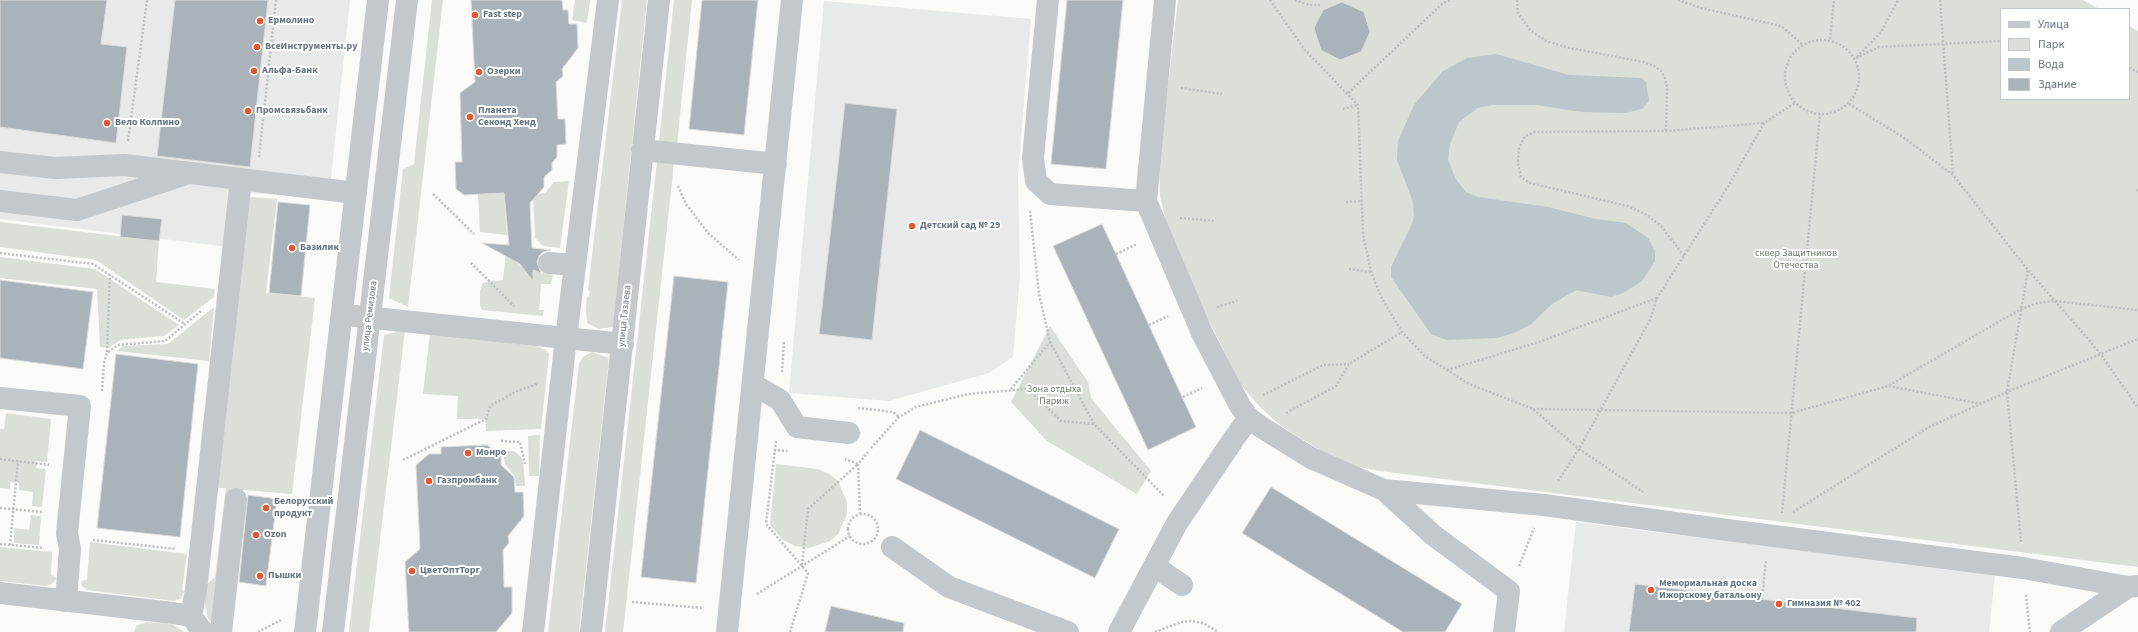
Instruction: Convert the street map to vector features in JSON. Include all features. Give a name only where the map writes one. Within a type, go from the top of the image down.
[{"type":"street","points":[[305,632],[378,0]]},
{"type":"street","name":"улица Ремизова","points":[[333,632],[407,0]]},
{"type":"street","points":[[533,632],[566,338],[608,0]]},
{"type":"street","name":"улица Тазаева","points":[[591,632],[642,150],[660,0]]},
{"type":"street","points":[[727,632],[746,463],[792,0]]},
{"type":"street","points":[[1048,0],[1033,158],[1036,181],[1050,194],[1146,201]]},
{"type":"street","points":[[1165,0],[1146,201],[1202,333],[1250,417],[1312,458],[1384,490],[1433,535],[1509,591],[1504,632]]},
{"type":"street","points":[[642,150],[776,164]]},
{"type":"street","points":[[0,162],[55,168],[124,166],[356,193]]},
{"type":"street","points":[[0,201],[77,210],[190,173]]},
{"type":"street","points":[[0,593],[66,601],[197,624],[196,590],[249,180]]},
{"type":"street","points":[[549,263],[575,265]]},
{"type":"street","points":[[342,315],[622,344]]},
{"type":"street","points":[[754,385],[780,400],[797,427],[849,434]]},
{"type":"street","points":[[0,398],[80,406],[66,533],[70,549],[66,601]]},
{"type":"street","points":[[1119,632],[1177,523],[1250,417]]},
{"type":"street","points":[[1384,490],[1544,504],[1727,530],[2023,568],[2133,586]]},
{"type":"street","points":[[221,632],[236,499]]},
{"type":"street","points":[[892,547],[949,587],[1068,632]]},
{"type":"street","points":[[1154,566],[1182,585]]},
{"type":"street","points":[[2061,632],[2133,586]]},
{"type":"path","points":[[124,166],[147,0]]},
{"type":"path","points":[[249,180],[276,0]]},
{"type":"path","points":[[1270,0],[1304,49],[1358,105],[1363,234],[1372,272],[1382,299],[1402,332],[1425,356],[1469,384],[1533,409],[1579,448],[1644,492]]},
{"type":"path","points":[[1295,0],[1309,5],[1322,5]]},
{"type":"path","points":[[1348,93],[1443,3],[1451,0]]},
{"type":"path","points":[[1516,0],[1518,13],[1530,30],[1546,41],[1570,48],[1644,62],[1661,71],[1665,78],[1667,88],[1666,131]]},
{"type":"path","points":[[1678,0],[1701,8],[1781,26],[1802,44]]},
{"type":"path","points":[[1830,39],[1834,0]]},
{"type":"path","points":[[1856,58],[1881,32],[1898,0]]},
{"type":"path","points":[[1940,0],[1953,175]]},
{"type":"path","points":[[1830,39],[1845,46],[1856,58],[1860,74],[1858,90],[1849,104],[1836,112],[1820,114],[1806,111],[1795,103],[1787,92],[1784,78],[1793,53],[1802,44],[1816,40],[1830,39]]},
{"type":"path","points":[[1856,58],[1879,47],[2000,41]]},
{"type":"path","points":[[1156,85],[1222,94]]},
{"type":"path","points":[[1509,591],[1544,504],[1579,448],[1650,320],[1657,298],[1729,185],[1764,123],[1795,103]]},
{"type":"path","points":[[1849,104],[1902,137],[1953,175],[2028,270],[2100,353],[2138,408]]},
{"type":"path","points":[[1343,108],[1358,105]]},
{"type":"path","points":[[1781,519],[1820,114]]},
{"type":"path","points":[[1684,256],[1661,226],[1647,215],[1628,206],[1530,183],[1521,177],[1518,163],[1519,148],[1525,136],[1535,132],[1666,131],[1764,123]]},
{"type":"path","points":[[1036,181],[1029,204],[1039,294],[1050,342],[1094,424],[1169,501],[1177,523]]},
{"type":"path","points":[[678,186],[686,204],[708,233],[732,255],[764,277]]},
{"type":"path","points":[[433,194],[474,234]]},
{"type":"path","points":[[1346,202],[1362,201]]},
{"type":"path","points":[[1179,218],[1216,221]]},
{"type":"path","points":[[0,253],[93,264],[185,324]]},
{"type":"path","points":[[471,263],[515,307]]},
{"type":"path","points":[[1349,269],[1372,272]]},
{"type":"path","points":[[2028,270],[2007,392],[2030,632]]},
{"type":"path","points":[[102,391],[104,363],[107,353],[110,275]]},
{"type":"path","points":[[1447,370],[1539,342],[1657,298]]},
{"type":"path","points":[[1533,409],[1792,413],[1888,386],[2021,309],[2038,303],[2054,301],[2138,310]]},
{"type":"path","points":[[107,353],[118,345],[166,341],[202,310]]},
{"type":"path","points":[[1250,417],[1336,386],[1349,364],[1402,332]]},
{"type":"path","points":[[1788,515],[1929,427],[2007,392],[2100,353],[2138,339]]},
{"type":"path","points":[[1010,389],[1050,342]]},
{"type":"path","points":[[1250,417],[1322,365],[1349,364]]},
{"type":"path","points":[[403,460],[486,419],[490,406],[516,391],[539,383]]},
{"type":"path","points":[[1888,386],[1982,404]]},
{"type":"path","points":[[802,565],[808,509],[858,464],[895,421],[916,407],[968,394],[1010,389],[1028,389],[1061,421],[1094,424]]},
{"type":"path","points":[[780,400],[766,524],[808,573],[790,632]]},
{"type":"path","points":[[746,463],[765,457],[775,450],[790,451]]},
{"type":"path","points":[[0,459],[51,465]]},
{"type":"path","points":[[843,459],[858,464]]},
{"type":"path","points":[[10,545],[18,461]]},
{"type":"path","points":[[858,464],[860,514]]},
{"type":"path","points":[[0,508],[46,512]]},
{"type":"path","points":[[860,514],[867,514],[878,522],[879,530],[877,536],[867,544],[860,544],[850,536],[848,530],[849,522],[853,517],[860,514]]},
{"type":"path","points":[[632,602],[729,611],[850,536]]},
{"type":"path","points":[[87,539],[183,550]]},
{"type":"path","points":[[0,544],[47,548]]},
{"type":"path","points":[[258,632],[286,618]]},
{"type":"path","points":[[1155,632],[1182,622],[1192,621],[1203,623],[1218,632]]},
{"type":"shaded area","points":[[0,0],[350,0],[329,197],[244,193],[237,248],[0,219]]},
{"type":"shaded area","name":"Детский сад № 29","points":[[824,1],[1031,19],[1018,175],[1020,276],[1013,357],[989,373],[889,401],[789,393]]},
{"type":"shaded area","name":"Гимназия № 402","points":[[1576,522],[1995,575],[1989,632],[1564,632]]},
{"type":"green space","points":[[432,0],[443,0],[408,307],[389,298],[403,169],[414,164]]},
{"type":"green space","points":[[575,0],[590,0],[587,23],[572,20]]},
{"type":"green space","points":[[622,0],[647,0],[613,327],[599,329],[587,323],[586,309],[587,296],[589,297],[590,291],[588,290]]},
{"type":"green space","points":[[674,0],[692,0],[677,144],[659,142]]},
{"type":"green space","name":"сквер Защитников Отечества","points":[[1178,0],[2083,0],[2097,8],[2000,8],[2000,100],[2130,100],[2130,27],[2138,31],[2138,567],[1380,471],[1353,466],[1328,455],[1281,426],[1261,408],[1241,385],[1201,305],[1168,231],[1160,196],[1159,162]]},
{"type":"green space","points":[[657,161],[674,163],[623,632],[605,632]]},
{"type":"green space","points":[[569,181],[560,248],[543,246],[535,238],[533,195],[545,193],[554,182]]},
{"type":"green space","points":[[504,193],[507,235],[480,232],[478,194]]},
{"type":"green space","points":[[251,197],[277,199],[266,293],[315,298],[292,494],[230,489],[219,601],[213,622],[208,619],[204,599],[206,585],[215,577],[226,488],[215,488],[246,203]]},
{"type":"green space","points":[[0,222],[159,241],[156,282],[215,289],[214,297],[184,320],[96,260],[0,247]]},
{"type":"green space","points":[[507,242],[516,262],[525,269],[553,275],[551,284],[541,284],[539,310],[544,310],[543,316],[482,310],[480,305],[480,291],[483,283],[503,280]]},
{"type":"green space","points":[[0,257],[95,269],[179,325],[164,336],[120,340],[109,348],[100,347],[97,289],[0,278]]},
{"type":"green space","points":[[214,307],[209,361],[117,351],[123,346],[168,344]]},
{"type":"green space","name":"Зона отдыха Париж","points":[[1050,326],[1088,382],[1091,398],[1151,471],[1137,494],[1047,441],[1011,402]]},
{"type":"green space","points":[[405,330],[369,632],[349,632],[384,335]]},
{"type":"green space","points":[[430,333],[536,346],[546,350],[549,354],[541,429],[486,431],[485,419],[457,419],[458,396],[423,394]]},
{"type":"green space","points":[[592,352],[609,358],[579,632],[548,632],[579,364],[583,357]]},
{"type":"green space","points":[[6,413],[51,419],[47,462],[36,461],[36,468],[46,469],[42,507],[32,506],[33,492],[19,490],[19,483],[10,482],[10,489],[0,488],[0,429],[4,429]]},
{"type":"green space","points":[[540,435],[539,476],[529,476],[528,436]]},
{"type":"green space","points":[[503,451],[514,451],[523,459],[525,486],[516,486],[515,477],[505,464]]},
{"type":"green space","points":[[776,464],[818,469],[829,474],[838,481],[847,502],[847,514],[838,534],[830,541],[809,548],[795,546],[783,540],[770,525]]},
{"type":"green space","points":[[31,515],[41,516],[39,545],[14,543],[14,528],[29,530]]},
{"type":"green space","points":[[90,542],[187,554],[182,589],[184,592],[180,599],[173,601],[87,590],[82,586],[81,581],[87,580]]},
{"type":"green space","points":[[0,547],[52,552],[51,575],[57,578],[53,583],[46,586],[0,581]]},
{"type":"green space","points":[[147,622],[172,624],[184,632],[134,632],[136,626]]},
{"type":"water","points":[[1496,54],[1569,75],[1642,78],[1646,82],[1649,101],[1642,109],[1626,113],[1581,112],[1537,105],[1492,105],[1478,108],[1459,122],[1450,144],[1448,159],[1455,178],[1466,192],[1478,197],[1548,207],[1596,219],[1626,223],[1648,238],[1655,251],[1655,261],[1642,281],[1623,293],[1611,297],[1576,290],[1552,304],[1530,325],[1514,333],[1497,338],[1447,340],[1431,334],[1391,277],[1391,267],[1414,217],[1413,202],[1397,160],[1398,141],[1414,105],[1443,71],[1467,58]]},
{"type":"building","points":[[0,0],[107,0],[101,44],[127,47],[116,143],[0,127]]},
{"type":"building","points":[[175,0],[268,0],[250,167],[157,156]]},
{"type":"building","points":[[471,0],[562,0],[563,10],[568,10],[569,24],[577,24],[578,48],[562,69],[563,76],[556,82],[558,119],[565,119],[566,144],[557,145],[557,157],[552,163],[552,170],[544,177],[544,187],[530,203],[532,248],[551,250],[543,252],[539,256],[537,262],[541,273],[533,270],[533,281],[520,264],[482,243],[509,245],[504,193],[464,195],[456,189],[455,162],[462,162],[460,93],[475,82]]},
{"type":"building","points":[[702,0],[758,0],[744,135],[689,129]]},
{"type":"building","points":[[1067,0],[1123,0],[1106,169],[1051,164]]},
{"type":"building","points":[[1342,2],[1364,12],[1370,32],[1361,52],[1340,60],[1321,50],[1314,28],[1323,10]]},
{"type":"building","points":[[845,103],[897,109],[872,340],[819,334]]},
{"type":"building","points":[[278,202],[310,205],[301,296],[269,293]]},
{"type":"building","points":[[122,215],[162,219],[159,241],[120,237]]},
{"type":"building","points":[[1102,224],[1196,427],[1148,450],[1053,246]]},
{"type":"building","points":[[674,276],[728,282],[696,583],[641,577]]},
{"type":"building","points":[[0,280],[93,292],[83,369],[0,358]]},
{"type":"building","points":[[116,354],[198,364],[180,537],[97,528]]},
{"type":"building","points":[[920,430],[1119,529],[1095,578],[896,479]]},
{"type":"building","points":[[487,445],[501,455],[501,465],[514,477],[515,492],[523,492],[524,516],[508,536],[509,543],[503,550],[504,587],[512,587],[512,613],[496,632],[409,632],[405,562],[420,549],[416,465],[429,454],[441,454],[441,447]]},
{"type":"building","points":[[1271,487],[1462,604],[1445,632],[1403,632],[1242,533]]},
{"type":"building","points":[[248,495],[277,499],[266,586],[239,582]]},
{"type":"building","points":[[1635,584],[1917,618],[1916,632],[1629,632]]},
{"type":"building","points":[[831,606],[904,623],[903,632],[825,632]]},
{"type":"place","name":"Fast step","points":[[475,15]]},
{"type":"place","name":"Ермолино","points":[[260,21]]},
{"type":"place","name":"ВсеИнструменты.ру","points":[[257,47]]},
{"type":"place","name":"Альфа-Банк","points":[[254,71]]},
{"type":"place","name":"Озерки","points":[[479,72]]},
{"type":"place","name":"Промсвязьбанк","points":[[248,111]]},
{"type":"place","name":"Планета Секонд Хенд","points":[[470,117]]},
{"type":"place","name":"Вело Колпино","points":[[107,123]]},
{"type":"place","name":"Детский сад № 29","points":[[912,226]]},
{"type":"place","name":"Базилик","points":[[292,248]]},
{"type":"place","name":"Монро","points":[[468,453]]},
{"type":"place","name":"Газпромбанк","points":[[429,481]]},
{"type":"place","name":"Белорусский продукт","points":[[266,508]]},
{"type":"place","name":"Ozon","points":[[256,535]]},
{"type":"place","name":"ЦветОптТорг","points":[[412,571]]},
{"type":"place","name":"Пышки","points":[[260,576]]},
{"type":"place","name":"Мемориальная доска Ижорскому батальону","points":[[1651,590]]},
{"type":"place","name":"Гимназия № 402","points":[[1779,604]]}]
